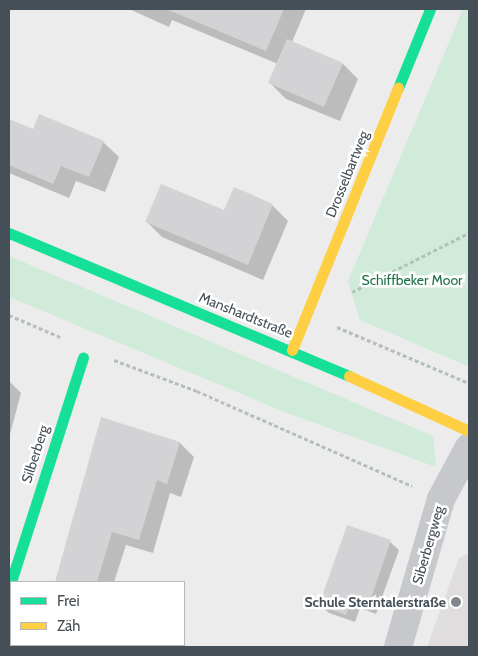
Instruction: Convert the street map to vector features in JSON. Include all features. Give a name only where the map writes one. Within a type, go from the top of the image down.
[{"type":"street","name":"Drosselbartweg","points":[[292,350],[430,9]]},
{"type":"street","name":"Manshardtstraße","points":[[9,233],[292,350],[469,431]]},
{"type":"street","name":"Silberberg","points":[[11,581],[86,353]]},
{"type":"street","name":"Siberbergweg","points":[[398,647],[441,499],[469,447]]},
{"type":"path","points":[[306,314],[469,233]]},
{"type":"path","points":[[306,314],[469,383]]},
{"type":"path","points":[[9,315],[86,353],[197,391],[441,499]]},
{"type":"shaded area","name":"Schule Sterntalerstraße","points":[[469,553],[469,647],[427,647],[459,558]]},
{"type":"green space","name":"Schiffbeker Moor","points":[[463,9],[469,9],[469,367],[360,320],[348,281]]},
{"type":"green space","points":[[9,256],[433,436],[436,467],[287,413],[9,297]]},
{"type":"building","points":[[166,9],[284,9],[266,51]]},
{"type":"building","points":[[287,39],[343,63],[324,107],[268,83]]},
{"type":"building","points":[[39,114],[104,141],[89,177],[61,166],[53,184],[9,165],[9,119],[33,129]]},
{"type":"building","points":[[161,184],[224,210],[234,187],[273,204],[248,265],[145,222]]},
{"type":"building","points":[[101,417],[180,442],[167,484],[157,480],[139,540],[112,532],[97,581],[55,581]]},
{"type":"building","points":[[347,525],[391,540],[368,607],[351,601],[346,615],[319,605]]},
{"type":"traffic: fast","points":[[398,88],[430,9]]},
{"type":"traffic: fast","points":[[9,233],[349,376]]},
{"type":"traffic: fast","points":[[11,581],[83,358]]},
{"type":"traffic: slow","points":[[292,350],[398,88]]},
{"type":"traffic: slow","points":[[349,376],[469,431]]},
{"type":"place","name":"Schule Sterntalerstraße","points":[[456,602]]}]
